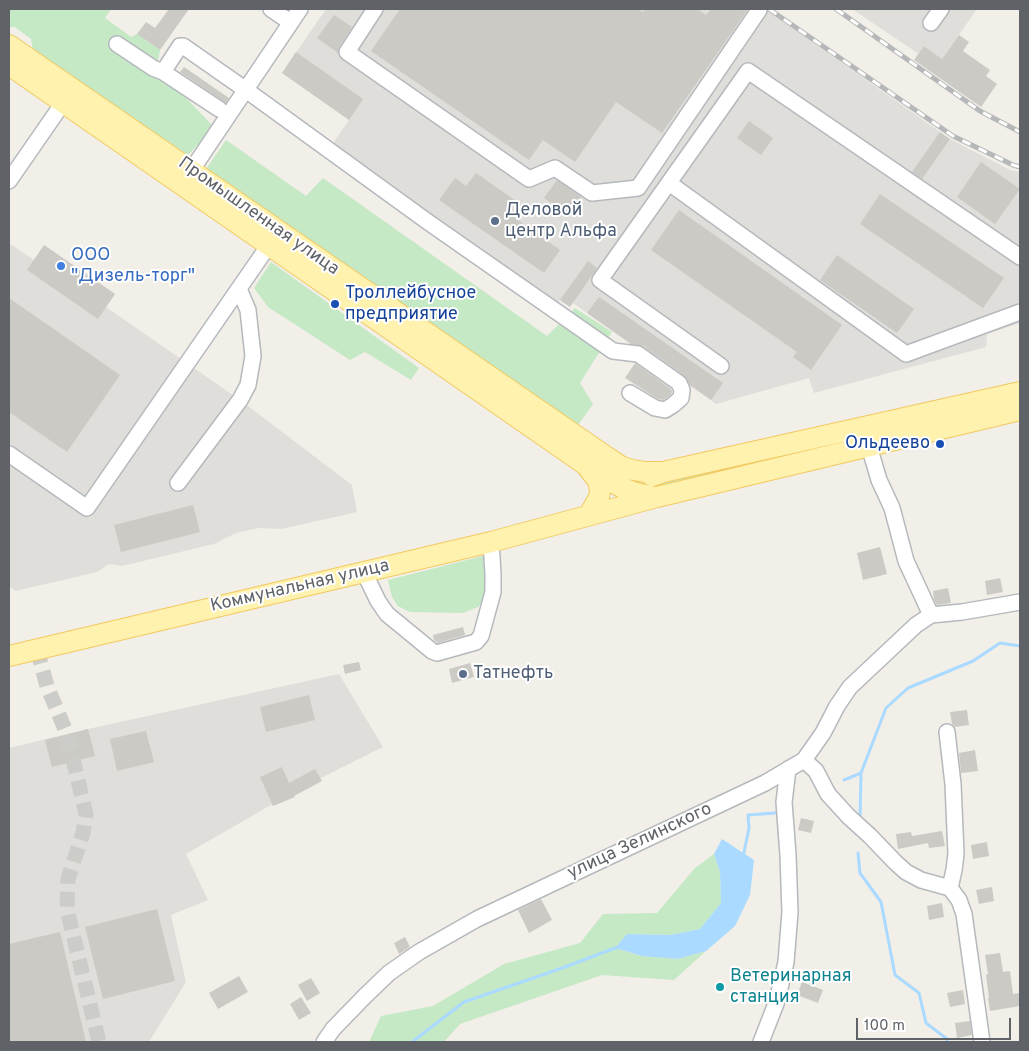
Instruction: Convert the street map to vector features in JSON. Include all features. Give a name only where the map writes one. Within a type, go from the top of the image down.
[{"type":"main road","name":"Промышленная улица","points":[[9,45],[68,96],[273,238],[604,455],[622,466],[633,470],[663,472]]},
{"type":"main road","name":"Промышленная улица","points":[[9,65],[68,96]]},
{"type":"main road","name":"Промышленная улица","points":[[273,238],[606,479],[623,488],[647,496],[657,497]]},
{"type":"main road","name":"Промышленная улица","points":[[590,515],[1020,392]]},
{"type":"main road","name":"Промышленная улица","points":[[590,515],[623,488],[641,479],[663,472],[1020,410]]},
{"type":"main road","name":"Промышленная улица","points":[[584,464],[598,481],[600,490],[600,497],[590,515]]},
{"type":"main road","points":[[622,466],[627,478],[623,488]]},
{"type":"main road","name":"Коммунальная улица","points":[[9,656],[491,542],[590,515]]},
{"type":"street","points":[[271,9],[290,22]]},
{"type":"street","points":[[186,178],[300,9]]},
{"type":"street","points":[[375,9],[347,52],[529,179],[555,168],[592,192],[638,188],[759,10]]},
{"type":"street","points":[[931,23],[941,9]]},
{"type":"street","points":[[116,44],[219,109]]},
{"type":"street","points":[[163,72],[180,46],[183,46],[428,222],[613,351],[638,354],[678,382],[682,390],[680,398],[665,410],[655,408],[630,393]]},
{"type":"street","points":[[721,366],[600,280],[748,71],[1020,257]]},
{"type":"street","points":[[9,180],[68,96]]},
{"type":"street","points":[[668,183],[906,354],[1020,312]]},
{"type":"street","points":[[9,454],[87,508],[273,238]]},
{"type":"street","points":[[178,483],[240,400],[248,385],[253,356],[248,310],[239,289]]},
{"type":"street","points":[[867,437],[879,480],[892,508],[906,561],[931,615],[962,612],[1020,602]]},
{"type":"street","points":[[364,572],[378,601],[387,614],[437,653],[476,642],[480,636],[493,592],[491,542]]},
{"type":"street","name":"улица Зелинского","points":[[324,1042],[333,1029],[364,996],[390,973],[419,952],[477,919],[765,783],[804,760],[823,733],[837,706],[850,687],[916,624],[931,615]]},
{"type":"street","points":[[947,732],[953,784],[956,854],[950,888]]},
{"type":"street","points":[[804,760],[816,772],[828,794],[848,816],[906,872],[921,880],[950,888],[959,900],[964,914],[982,1042]]},
{"type":"street","points":[[761,1042],[777,1001],[786,962],[790,912],[784,802],[788,770]]},
{"type":"shaded area","points":[[326,9],[774,9],[771,13],[950,139],[1010,170],[1020,172],[1020,323],[987,334],[986,347],[814,393],[809,378],[716,404],[573,303],[570,307],[560,300],[557,305],[331,146],[349,120],[282,73]]},
{"type":"shaded area","points":[[852,9],[977,9],[942,59],[924,46],[919,54]]},
{"type":"shaded area","points":[[9,243],[34,260],[44,245],[115,294],[106,307],[240,400],[352,485],[357,512],[281,529],[259,528],[236,533],[214,544],[122,566],[109,564],[97,572],[16,591],[9,586]]},
{"type":"shaded area","points":[[339,674],[383,747],[297,790],[186,854],[208,900],[171,915],[186,982],[149,1042],[9,1042],[9,748]]},
{"type":"green space","points":[[9,9],[111,9],[105,18],[131,37],[137,34],[160,50],[157,68],[214,127],[188,155],[33,50],[31,39],[15,27],[9,27]]},
{"type":"green space","points":[[226,140],[306,196],[323,178],[547,336],[575,308],[612,332],[580,383],[593,404],[576,428],[206,169]]},
{"type":"green space","points":[[271,262],[419,368],[411,380],[365,352],[350,360],[268,307],[254,288]]},
{"type":"green space","points":[[849,436],[851,442],[654,488],[653,482]]},
{"type":"green space","points":[[483,556],[488,585],[485,599],[478,607],[463,613],[410,612],[398,606],[392,597],[388,580]]},
{"type":"green space","points":[[714,854],[720,872],[721,903],[700,929],[670,935],[627,934],[615,948],[642,956],[678,959],[706,951],[674,980],[602,975],[460,1024],[444,1042],[369,1042],[381,1016],[433,1006],[504,964],[580,943],[603,914],[657,913],[695,868]]},
{"type":"water","points":[[722,839],[754,860],[750,895],[735,926],[706,951],[678,959],[642,956],[615,948],[627,934],[670,935],[700,929],[721,903],[720,872],[714,854]]},
{"type":"building","points":[[169,9],[189,9],[160,50],[137,34],[146,22],[155,28]]},
{"type":"building","points":[[400,9],[638,9],[643,12],[645,9],[697,9],[706,15],[711,9],[748,9],[662,133],[616,102],[575,162],[543,140],[529,160],[371,51]]},
{"type":"building","points":[[334,15],[352,27],[339,47],[338,53],[317,38]]},
{"type":"building","points":[[959,35],[969,42],[963,51],[990,70],[986,76],[997,84],[981,107],[914,60],[924,46],[942,59]]},
{"type":"building","points":[[296,52],[363,99],[349,120],[282,73]]},
{"type":"building","points":[[184,67],[229,98],[226,103],[180,72]]},
{"type":"building","points":[[749,121],[773,138],[761,155],[737,138]]},
{"type":"building","points":[[940,132],[950,139],[922,179],[912,172]]},
{"type":"building","points":[[981,162],[1020,189],[995,224],[957,197]]},
{"type":"building","points":[[476,173],[516,201],[508,213],[560,250],[544,273],[439,200],[455,178],[466,186]]},
{"type":"building","points":[[557,180],[581,197],[568,215],[544,198]]},
{"type":"building","points":[[880,194],[1004,278],[983,308],[860,224]]},
{"type":"building","points":[[679,210],[842,325],[811,370],[793,357],[797,352],[651,250]]},
{"type":"building","points":[[44,245],[115,294],[98,319],[27,270]]},
{"type":"building","points":[[837,255],[914,309],[897,333],[820,280]]},
{"type":"building","points":[[588,261],[597,268],[570,307],[560,300]]},
{"type":"building","points":[[599,297],[723,383],[711,400],[690,385],[684,375],[643,346],[631,344],[587,313]]},
{"type":"building","points":[[9,298],[120,375],[67,452],[9,412]]},
{"type":"building","points":[[635,363],[671,389],[671,395],[663,400],[658,399],[625,378]]},
{"type":"building","points":[[193,505],[200,532],[121,552],[114,525]]},
{"type":"building","points":[[880,547],[887,574],[863,580],[857,553]]},
{"type":"building","points":[[1000,578],[1003,592],[987,595],[985,581]]},
{"type":"building","points":[[948,588],[951,603],[937,605],[934,600],[933,591]]},
{"type":"building","points":[[463,627],[465,635],[438,643],[434,640],[433,635]]},
{"type":"building","points":[[359,662],[361,670],[345,674],[343,665]]},
{"type":"building","points":[[470,663],[474,677],[452,683],[449,669]]},
{"type":"building","points":[[309,695],[315,720],[266,732],[260,707]]},
{"type":"building","points":[[967,710],[969,725],[955,727],[952,724],[950,712]]},
{"type":"building","points":[[88,729],[95,756],[52,767],[45,740]]},
{"type":"building","points":[[146,731],[154,762],[117,771],[110,739]]},
{"type":"building","points":[[975,750],[978,771],[961,773],[959,753]]},
{"type":"building","points":[[282,767],[289,783],[315,769],[322,781],[295,797],[273,806],[260,777]]},
{"type":"building","points":[[801,818],[814,821],[811,833],[798,830]]},
{"type":"building","points":[[942,831],[945,846],[929,848],[928,843],[898,849],[896,834],[911,832],[912,836]]},
{"type":"building","points":[[987,842],[989,856],[973,859],[971,845]]},
{"type":"building","points":[[992,887],[994,901],[979,904],[976,890]]},
{"type":"building","points":[[541,899],[552,920],[529,933],[518,910]]},
{"type":"building","points":[[942,903],[944,917],[929,920],[927,906]]},
{"type":"building","points":[[157,909],[175,981],[103,999],[85,927]]},
{"type":"building","points":[[60,932],[86,1042],[9,1042],[9,944]]},
{"type":"building","points":[[405,937],[410,947],[399,954],[394,943]]},
{"type":"building","points":[[1000,953],[1003,972],[1010,971],[1013,994],[1020,993],[1020,1006],[990,1011],[985,955]]},
{"type":"building","points":[[239,976],[248,992],[218,1009],[209,993]]},
{"type":"building","points":[[311,978],[320,993],[307,1001],[298,985]]},
{"type":"building","points":[[802,982],[823,990],[818,1003],[797,995]]},
{"type":"building","points":[[963,990],[965,1004],[950,1007],[947,993]]},
{"type":"building","points":[[301,997],[311,1013],[299,1020],[290,1004]]},
{"type":"building","points":[[970,1021],[972,1035],[957,1038],[955,1023]]},
{"type":"waterway","points":[[860,818],[861,773],[886,708],[908,688],[973,661],[1000,643],[1020,646]]},
{"type":"waterway","points":[[844,780],[861,773]]},
{"type":"waterway","points":[[743,857],[749,828],[748,815],[775,813]]},
{"type":"waterway","points":[[858,853],[860,873],[881,902],[895,975],[919,993],[926,1023],[947,1039],[947,1042]]},
{"type":"waterway","points":[[412,1042],[464,1002],[618,948]]},
{"type":"tunnel","points":[[37,649],[47,686],[67,734],[86,814],[83,833],[68,879],[67,909],[99,1042]]},
{"type":"railway","points":[[769,9],[953,136],[1020,167]]},
{"type":"railway","points":[[836,9],[980,111],[1020,132]]},
{"type":"place","name":"Деловой центр Альфа","points":[[495,221]]},
{"type":"place","name":"ООО \"Дизель-торг\"","points":[[61,266]]},
{"type":"place","name":"Троллейбусное предприятие","points":[[335,304]]},
{"type":"place","name":"Ольдеево","points":[[940,444]]},
{"type":"place","name":"Татнефть","points":[[463,674]]},
{"type":"place","name":"Ветеринарная станция","points":[[720,987]]}]
